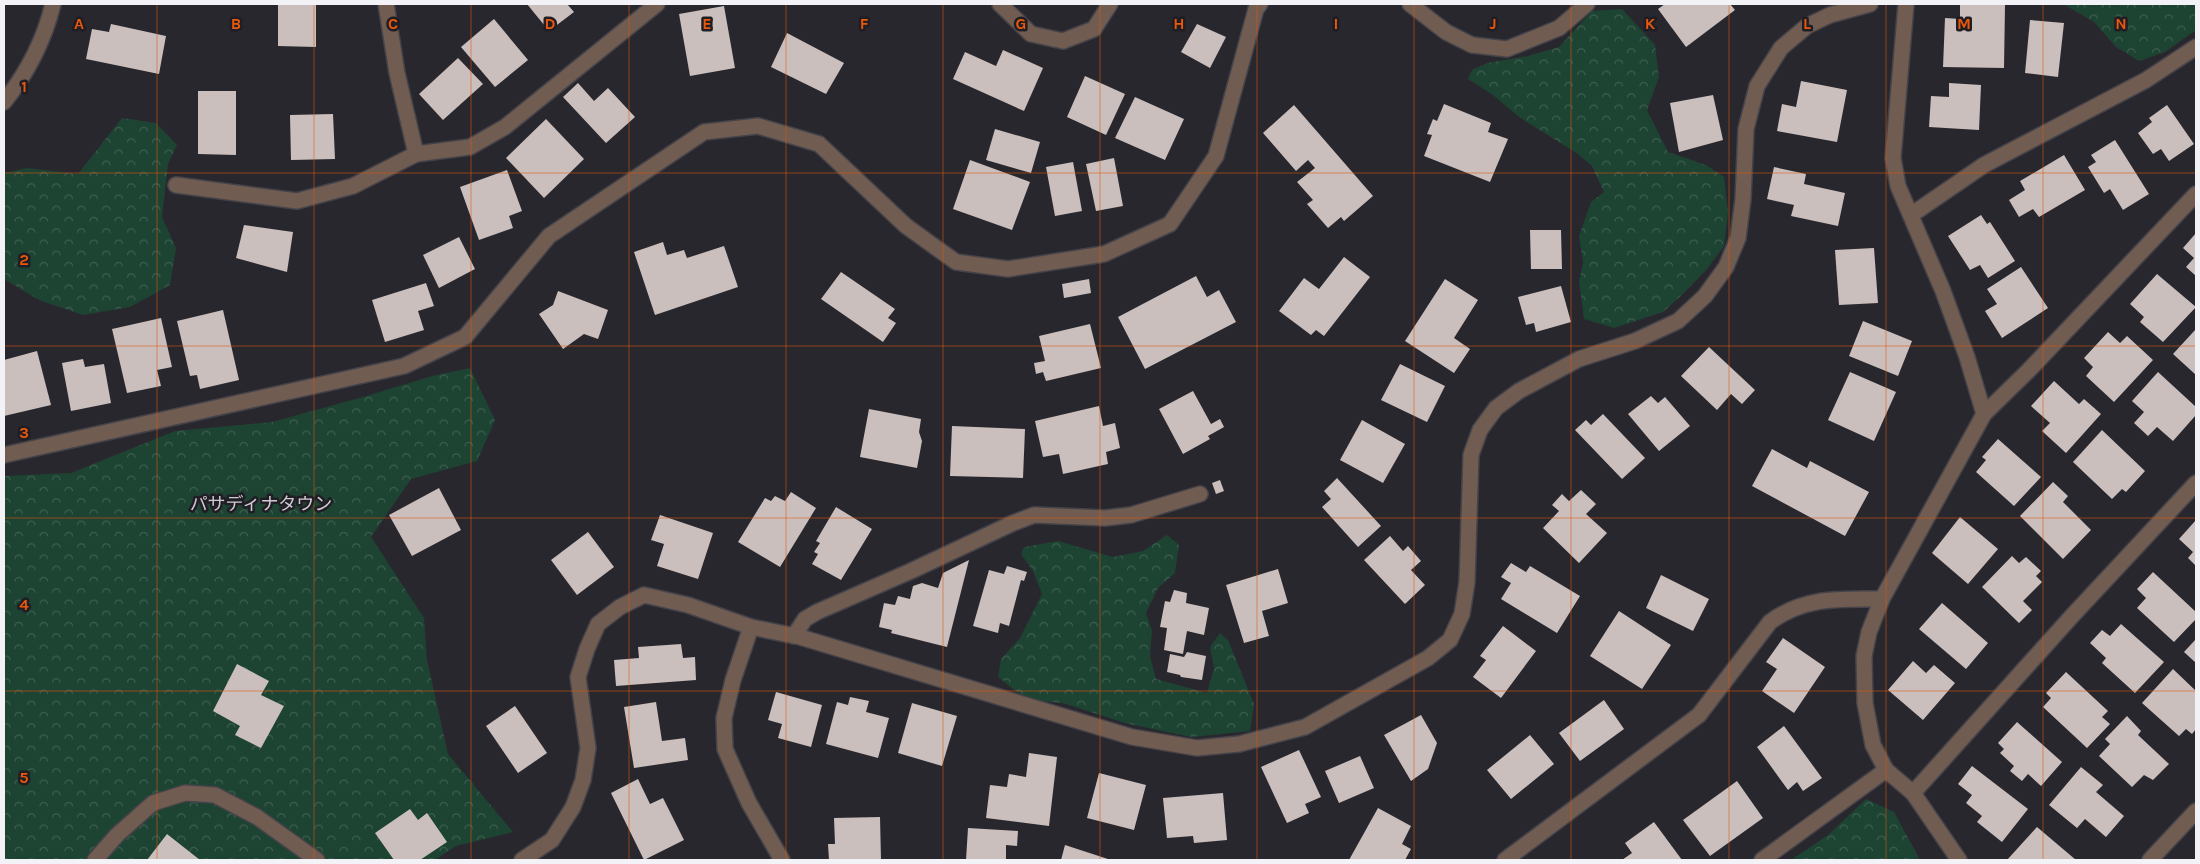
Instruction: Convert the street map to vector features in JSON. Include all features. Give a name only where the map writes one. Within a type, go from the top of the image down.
[{"type":"street","points":[[4,102],[32,63],[48,26],[53,4]]},
{"type":"street","points":[[386,4],[397,73],[416,154]]},
{"type":"street","points":[[176,185],[297,201],[353,186],[416,154],[470,147],[505,127],[657,4]]},
{"type":"street","points":[[1000,4],[1031,34],[1063,41],[1094,29],[1110,4]]},
{"type":"street","points":[[4,455],[404,366],[465,337],[548,236],[704,132],[758,126],[819,144],[906,226],[956,262],[1008,269],[1104,254],[1170,224],[1216,156],[1256,9],[1260,4]]},
{"type":"street","points":[[1410,4],[1446,32],[1472,45],[1508,49],[1559,28],[1587,4]]},
{"type":"street","points":[[522,860],[552,840],[573,807],[583,780],[588,748],[578,677],[598,624],[620,607],[644,595],[688,605],[750,627],[794,636],[1132,737],[1197,748],[1239,744],[1305,726],[1428,658],[1450,640],[1462,614],[1467,582],[1471,455],[1480,430],[1496,408],[1519,391],[1579,359],[1635,341],[1678,321],[1705,296],[1726,267],[1738,238],[1743,198],[1746,129],[1757,86],[1781,48],[1807,26],[1830,15],[1870,4]]},
{"type":"street","points":[[1906,4],[1893,158],[1898,186],[1943,291],[1967,357],[1984,414]]},
{"type":"street","points":[[1911,216],[1984,165],[2146,80],[2196,47]]},
{"type":"street","points":[[1959,860],[1913,792],[1886,770],[1873,745],[1866,703],[1864,656],[1869,632],[1882,599],[1984,414],[2029,370],[2196,194]]},
{"type":"street","points":[[1913,792],[2072,616],[2196,483]]},
{"type":"street","points":[[794,636],[805,619],[817,612],[911,571],[1013,522],[1034,515],[1105,518],[1131,515],[1200,494]]},
{"type":"street","points":[[1505,860],[1700,715],[1770,622],[1785,610],[1806,603],[1832,599],[1882,599]]},
{"type":"street","points":[[750,627],[733,680],[724,718],[725,749],[749,803],[782,860]]},
{"type":"street","points":[[1762,860],[1886,770]]},
{"type":"street","points":[[95,860],[117,835],[153,803],[185,793],[215,795],[257,816],[317,860]]},
{"type":"street","points":[[2150,860],[2196,811]]},
{"type":"green space","points":[[2063,4],[2196,4],[2196,30],[2165,52],[2139,61],[2116,47],[2094,22]]},
{"type":"green space","points":[[1622,9],[1655,45],[1659,77],[1647,110],[1668,152],[1706,165],[1724,177],[1728,213],[1724,246],[1707,269],[1684,293],[1663,312],[1614,328],[1584,319],[1579,282],[1583,262],[1579,236],[1591,202],[1604,192],[1592,166],[1578,154],[1519,117],[1493,95],[1468,79],[1472,70],[1487,63],[1528,56],[1559,47],[1592,11]]},
{"type":"green space","points":[[122,118],[156,123],[177,145],[168,164],[162,217],[176,248],[170,285],[130,307],[83,315],[39,300],[4,279],[4,173],[27,168],[78,174]]},
{"type":"green space","points":[[470,368],[495,420],[477,461],[411,479],[371,537],[424,618],[427,660],[448,754],[513,832],[456,846],[435,860],[4,860],[4,476],[71,473],[175,431],[272,422],[432,376]]},
{"type":"green space","points":[[1167,535],[1179,545],[1175,573],[1158,588],[1146,613],[1152,631],[1150,656],[1156,679],[1207,693],[1214,668],[1210,647],[1220,633],[1228,640],[1254,704],[1250,731],[1192,737],[1176,734],[1125,723],[1063,703],[1027,700],[998,677],[1001,659],[1020,638],[1042,594],[1033,571],[1021,554],[1024,547],[1058,541],[1113,557],[1143,551]]},
{"type":"green space","points":[[1866,799],[1894,812],[1920,860],[1791,860],[1828,835]]},
{"type":"building","points":[[278,4],[316,4],[316,47],[278,46]]},
{"type":"building","points":[[527,4],[567,4],[574,12],[549,31]]},
{"type":"building","points":[[1665,4],[1730,4],[1735,10],[1686,47],[1658,9]]},
{"type":"building","points":[[1960,4],[2005,5],[2004,68],[1943,67],[1945,18],[1960,19]]},
{"type":"building","points":[[724,6],[735,68],[690,76],[679,14]]},
{"type":"building","points":[[494,19],[528,60],[495,87],[461,47]]},
{"type":"building","points":[[2030,20],[2064,23],[2058,77],[2025,73]]},
{"type":"building","points":[[111,24],[166,36],[159,74],[86,59],[92,29],[109,32]]},
{"type":"building","points":[[1197,24],[1226,37],[1210,68],[1181,52]]},
{"type":"building","points":[[787,33],[844,63],[826,94],[771,67]]},
{"type":"building","points":[[1003,50],[1043,68],[1024,111],[953,79],[965,52],[996,66]]},
{"type":"building","points":[[458,58],[483,84],[443,120],[419,94]]},
{"type":"building","points":[[1085,76],[1125,94],[1106,135],[1067,117]]},
{"type":"building","points":[[1801,81],[1847,90],[1837,142],[1777,131],[1782,104],[1796,107]]},
{"type":"building","points":[[578,83],[594,101],[608,88],[635,117],[606,143],[563,97]]},
{"type":"building","points":[[1949,83],[1981,85],[1979,130],[1929,127],[1931,96],[1949,97]]},
{"type":"building","points":[[198,91],[236,91],[236,155],[198,154]]},
{"type":"building","points":[[1713,95],[1723,140],[1679,152],[1670,103]]},
{"type":"building","points":[[1135,97],[1184,119],[1165,160],[1115,138]]},
{"type":"building","points":[[1444,104],[1491,123],[1488,132],[1508,139],[1490,182],[1424,156],[1432,135],[1427,134],[1433,119],[1437,121]]},
{"type":"building","points":[[1294,105],[1373,196],[1344,221],[1341,217],[1328,228],[1307,204],[1313,200],[1297,182],[1315,168],[1308,160],[1296,171],[1263,133]]},
{"type":"building","points":[[2167,105],[2194,144],[2169,161],[2161,149],[2153,154],[2138,133],[2152,122],[2149,118]]},
{"type":"building","points":[[333,114],[335,159],[291,160],[290,115]]},
{"type":"building","points":[[546,119],[584,159],[544,198],[506,158]]},
{"type":"building","points":[[995,129],[1040,142],[1031,173],[986,160]]},
{"type":"building","points":[[2115,140],[2149,194],[2123,210],[2110,189],[2104,193],[2088,167],[2096,162],[2091,155]]},
{"type":"building","points":[[2064,155],[2085,190],[2039,217],[2033,209],[2019,217],[2009,200],[2025,190],[2020,181]]},
{"type":"building","points":[[1114,158],[1123,206],[1096,211],[1086,164]]},
{"type":"building","points":[[970,160],[1030,182],[1012,230],[953,209]]},
{"type":"building","points":[[1073,162],[1082,211],[1055,216],[1046,167]]},
{"type":"building","points":[[1774,167],[1806,174],[1804,184],[1845,193],[1838,226],[1791,216],[1794,205],[1767,199]]},
{"type":"building","points":[[507,170],[522,211],[509,216],[513,228],[479,240],[460,187]]},
{"type":"building","points":[[1981,215],[1987,224],[1990,222],[2015,261],[1988,278],[1980,265],[1970,270],[1948,236]]},
{"type":"building","points":[[244,225],[293,232],[287,272],[236,258]]},
{"type":"building","points":[[1530,230],[1561,230],[1562,269],[1531,269]]},
{"type":"building","points":[[2196,233],[2196,276],[2186,267],[2194,258],[2183,248]]},
{"type":"building","points":[[459,237],[475,269],[439,288],[423,255]]},
{"type":"building","points":[[663,242],[667,255],[684,250],[687,258],[724,246],[738,287],[655,315],[634,252]]},
{"type":"building","points":[[1874,248],[1878,303],[1839,305],[1835,250]]},
{"type":"building","points":[[1344,257],[1370,277],[1324,336],[1316,330],[1311,335],[1279,311],[1304,278],[1319,289]]},
{"type":"building","points":[[2021,267],[2048,308],[2002,338],[1985,311],[1997,304],[1987,289]]},
{"type":"building","points":[[841,272],[895,309],[888,318],[896,323],[883,342],[821,299]]},
{"type":"building","points":[[2157,274],[2196,307],[2163,342],[2140,322],[2144,317],[2130,304]]},
{"type":"building","points":[[1196,276],[1207,297],[1219,290],[1236,322],[1145,369],[1118,317]]},
{"type":"building","points":[[1089,279],[1091,293],[1064,298],[1062,284]]},
{"type":"building","points":[[1445,279],[1478,300],[1454,338],[1470,349],[1454,373],[1405,341]]},
{"type":"building","points":[[426,283],[434,306],[418,311],[424,330],[385,342],[372,300]]},
{"type":"building","points":[[1561,286],[1571,322],[1536,332],[1534,323],[1526,325],[1518,297]]},
{"type":"building","points":[[558,291],[608,310],[598,339],[584,334],[563,349],[539,314],[553,305]]},
{"type":"building","points":[[223,310],[239,380],[200,389],[197,375],[190,376],[177,321]]},
{"type":"building","points":[[161,318],[172,367],[157,370],[161,386],[127,393],[112,329]]},
{"type":"building","points":[[1863,321],[1912,341],[1898,376],[1849,356]]},
{"type":"building","points":[[1090,324],[1101,368],[1046,381],[1043,372],[1036,374],[1034,363],[1045,361],[1039,336]]},
{"type":"building","points":[[2196,329],[2196,375],[2173,354]]},
{"type":"building","points":[[2108,332],[2120,343],[2127,336],[2153,360],[2114,402],[2086,376],[2093,367],[2084,358]]},
{"type":"building","points":[[1709,347],[1755,390],[1742,404],[1731,394],[1717,410],[1681,376]]},
{"type":"building","points":[[37,351],[51,405],[4,416],[4,360]]},
{"type":"building","points":[[83,359],[85,367],[104,364],[111,403],[71,411],[62,363]]},
{"type":"building","points":[[1400,364],[1445,386],[1427,422],[1381,400]]},
{"type":"building","points":[[1850,372],[1896,392],[1874,441],[1828,420]]},
{"type":"building","points":[[2158,372],[2196,407],[2196,415],[2173,441],[2157,427],[2148,436],[2134,423],[2144,412],[2132,401]]},
{"type":"building","points":[[2054,381],[2079,404],[2084,399],[2101,414],[2066,453],[2042,431],[2050,423],[2031,406]]},
{"type":"building","points":[[1193,391],[1211,424],[1220,419],[1224,427],[1208,436],[1210,439],[1183,454],[1159,409]]},
{"type":"building","points":[[1651,396],[1658,403],[1665,397],[1690,426],[1659,451],[1628,414]]},
{"type":"building","points":[[1099,406],[1103,426],[1115,423],[1120,448],[1106,452],[1108,464],[1063,474],[1059,454],[1043,457],[1035,421]]},
{"type":"building","points":[[869,409],[921,419],[919,432],[922,441],[917,468],[860,457]]},
{"type":"building","points":[[1603,414],[1645,458],[1622,479],[1575,430],[1586,420],[1591,425]]},
{"type":"building","points":[[1362,420],[1405,444],[1383,483],[1340,460]]},
{"type":"building","points":[[952,426],[1025,429],[1023,478],[950,476]]},
{"type":"building","points":[[2102,430],[2145,471],[2126,492],[2122,489],[2112,499],[2073,462]]},
{"type":"building","points":[[1998,439],[2041,477],[2014,506],[1976,472],[1986,460],[1982,457]]},
{"type":"building","points":[[1772,449],[1807,468],[1810,461],[1869,492],[1845,536],[1752,486]]},
{"type":"building","points":[[1337,478],[1381,526],[1358,547],[1322,507],[1331,499],[1324,491]]},
{"type":"building","points":[[1220,480],[1224,491],[1216,494],[1212,483]]},
{"type":"building","points":[[2053,482],[2068,496],[2063,502],[2091,530],[2063,559],[2020,516]]},
{"type":"building","points":[[439,488],[461,530],[412,556],[389,515]]},
{"type":"building","points":[[1581,490],[1596,504],[1586,514],[1607,533],[1579,563],[1543,528],[1559,511],[1552,505],[1562,494],[1569,501]]},
{"type":"building","points":[[791,492],[816,508],[780,567],[738,542],[765,498],[771,501],[775,496],[785,501]]},
{"type":"building","points":[[836,507],[872,529],[841,580],[812,564],[818,554],[814,552],[820,543],[816,541]]},
{"type":"building","points":[[660,515],[713,533],[698,579],[657,566],[664,544],[651,540]]},
{"type":"building","points":[[1960,517],[1998,549],[1968,584],[1932,553]]},
{"type":"building","points":[[2196,520],[2196,566],[2188,558],[2193,552],[2179,539]]},
{"type":"building","points":[[588,532],[614,567],[577,595],[551,560]]},
{"type":"building","points":[[1390,536],[1403,551],[1408,546],[1421,561],[1411,570],[1425,585],[1405,604],[1364,560]]},
{"type":"building","points":[[2012,556],[2019,563],[2026,557],[2041,571],[2036,576],[2042,582],[2023,601],[2032,610],[2019,623],[1982,587]]},
{"type":"building","points":[[969,560],[947,647],[891,633],[892,630],[879,627],[884,603],[895,605],[898,596],[910,599],[913,586],[922,583],[938,588],[943,573]]},
{"type":"building","points":[[1511,563],[1526,572],[1530,566],[1580,596],[1557,633],[1501,599],[1511,583],[1501,577]]},
{"type":"building","points":[[1007,566],[1027,572],[1024,581],[1021,580],[1009,626],[1000,623],[998,633],[973,626],[989,570],[1004,574]]},
{"type":"building","points":[[1278,569],[1288,603],[1262,611],[1269,636],[1244,643],[1226,585]]},
{"type":"building","points":[[2153,572],[2196,612],[2196,619],[2174,642],[2137,608],[2146,598],[2137,589]]},
{"type":"building","points":[[1661,575],[1709,599],[1693,631],[1646,608]]},
{"type":"building","points":[[1174,590],[1187,593],[1186,603],[1209,608],[1204,635],[1187,631],[1183,654],[1164,650],[1167,628],[1160,627],[1165,601],[1170,602]]},
{"type":"building","points":[[1942,603],[1988,643],[1966,669],[1919,629]]},
{"type":"building","points":[[1619,611],[1671,645],[1642,689],[1590,656]]},
{"type":"building","points":[[2121,624],[2164,662],[2135,693],[2102,663],[2106,658],[2090,643],[2102,630],[2110,636]]},
{"type":"building","points":[[1503,626],[1536,651],[1501,698],[1473,677],[1486,660],[1480,656]]},
{"type":"building","points":[[1783,638],[1825,667],[1794,713],[1762,691],[1777,669],[1766,662]]},
{"type":"building","points":[[2196,639],[2196,663],[2184,652]]},
{"type":"building","points":[[681,644],[683,658],[695,657],[696,680],[616,686],[614,660],[639,658],[638,647]]},
{"type":"building","points":[[1187,652],[1206,656],[1202,680],[1181,677],[1180,675],[1167,672],[1170,654],[1184,657]]},
{"type":"building","points":[[1913,661],[1926,673],[1934,665],[1955,683],[1923,720],[1888,690]]},
{"type":"building","points":[[237,664],[269,681],[261,695],[284,706],[261,748],[235,735],[240,726],[213,711]]},
{"type":"building","points":[[2173,669],[2196,691],[2196,729],[2192,734],[2186,729],[2179,736],[2142,703]]},
{"type":"building","points":[[2066,672],[2108,711],[2102,717],[2110,724],[2087,748],[2043,707],[2051,698],[2046,693]]},
{"type":"building","points":[[776,692],[822,705],[811,747],[778,738],[782,724],[768,720]]},
{"type":"building","points":[[850,697],[869,701],[866,712],[889,718],[878,758],[826,744],[837,702],[848,705]]},
{"type":"building","points":[[1604,700],[1624,729],[1580,761],[1559,733]]},
{"type":"building","points":[[656,702],[662,741],[685,738],[688,760],[634,768],[624,707]]},
{"type":"building","points":[[912,703],[957,716],[942,766],[898,753]]},
{"type":"building","points":[[515,706],[547,753],[518,773],[486,726]]},
{"type":"building","points":[[1421,715],[1437,743],[1428,769],[1411,781],[1384,735]]},
{"type":"building","points":[[2127,716],[2141,731],[2138,735],[2169,764],[2153,780],[2144,775],[2132,787],[2099,756],[2110,744],[2105,739]]},
{"type":"building","points":[[2017,722],[2062,762],[2041,786],[2028,774],[2022,781],[2010,771],[2014,766],[2000,753],[2004,749],[1998,743]]},
{"type":"building","points":[[1784,726],[1822,778],[1803,791],[1797,782],[1788,790],[1757,747]]},
{"type":"building","points":[[1530,735],[1554,764],[1511,799],[1487,770]]},
{"type":"building","points":[[1299,750],[1321,797],[1305,804],[1309,813],[1287,823],[1261,767]]},
{"type":"building","points":[[1029,753],[1057,757],[1049,826],[986,818],[990,785],[1007,787],[1009,774],[1026,777]]},
{"type":"building","points":[[1360,756],[1374,788],[1339,803],[1325,771]]},
{"type":"building","points":[[1972,766],[2028,809],[2002,842],[1977,822],[1982,816],[1966,803],[1972,795],[1958,784]]},
{"type":"building","points":[[2081,767],[2103,785],[2096,792],[2124,816],[2106,837],[2085,819],[2077,828],[2049,805]]},
{"type":"building","points":[[1099,773],[1146,785],[1134,830],[1087,818]]},
{"type":"building","points":[[638,779],[650,804],[663,798],[684,840],[644,860],[611,793]]},
{"type":"building","points":[[1737,781],[1763,818],[1710,856],[1683,820]]},
{"type":"building","points":[[1223,793],[1227,840],[1194,843],[1193,836],[1167,838],[1163,798]]},
{"type":"building","points":[[1378,808],[1411,826],[1402,844],[1411,849],[1405,860],[1349,860]]},
{"type":"building","points":[[410,809],[418,820],[427,813],[447,842],[420,860],[394,860],[375,833]]},
{"type":"building","points":[[880,817],[881,860],[829,860],[828,844],[835,844],[834,818]]},
{"type":"building","points":[[1654,822],[1682,860],[1622,860],[1632,853],[1625,843]]},
{"type":"building","points":[[2037,827],[2076,860],[2007,860]]},
{"type":"building","points":[[968,828],[1018,831],[1017,846],[1006,845],[1006,860],[966,860]]},
{"type":"building","points":[[167,834],[200,860],[147,860]]},
{"type":"building","points":[[1065,845],[1111,860],[1061,860]]},
{"type":"district","name":"パサディナタウン","points":[[261,504]]}]
